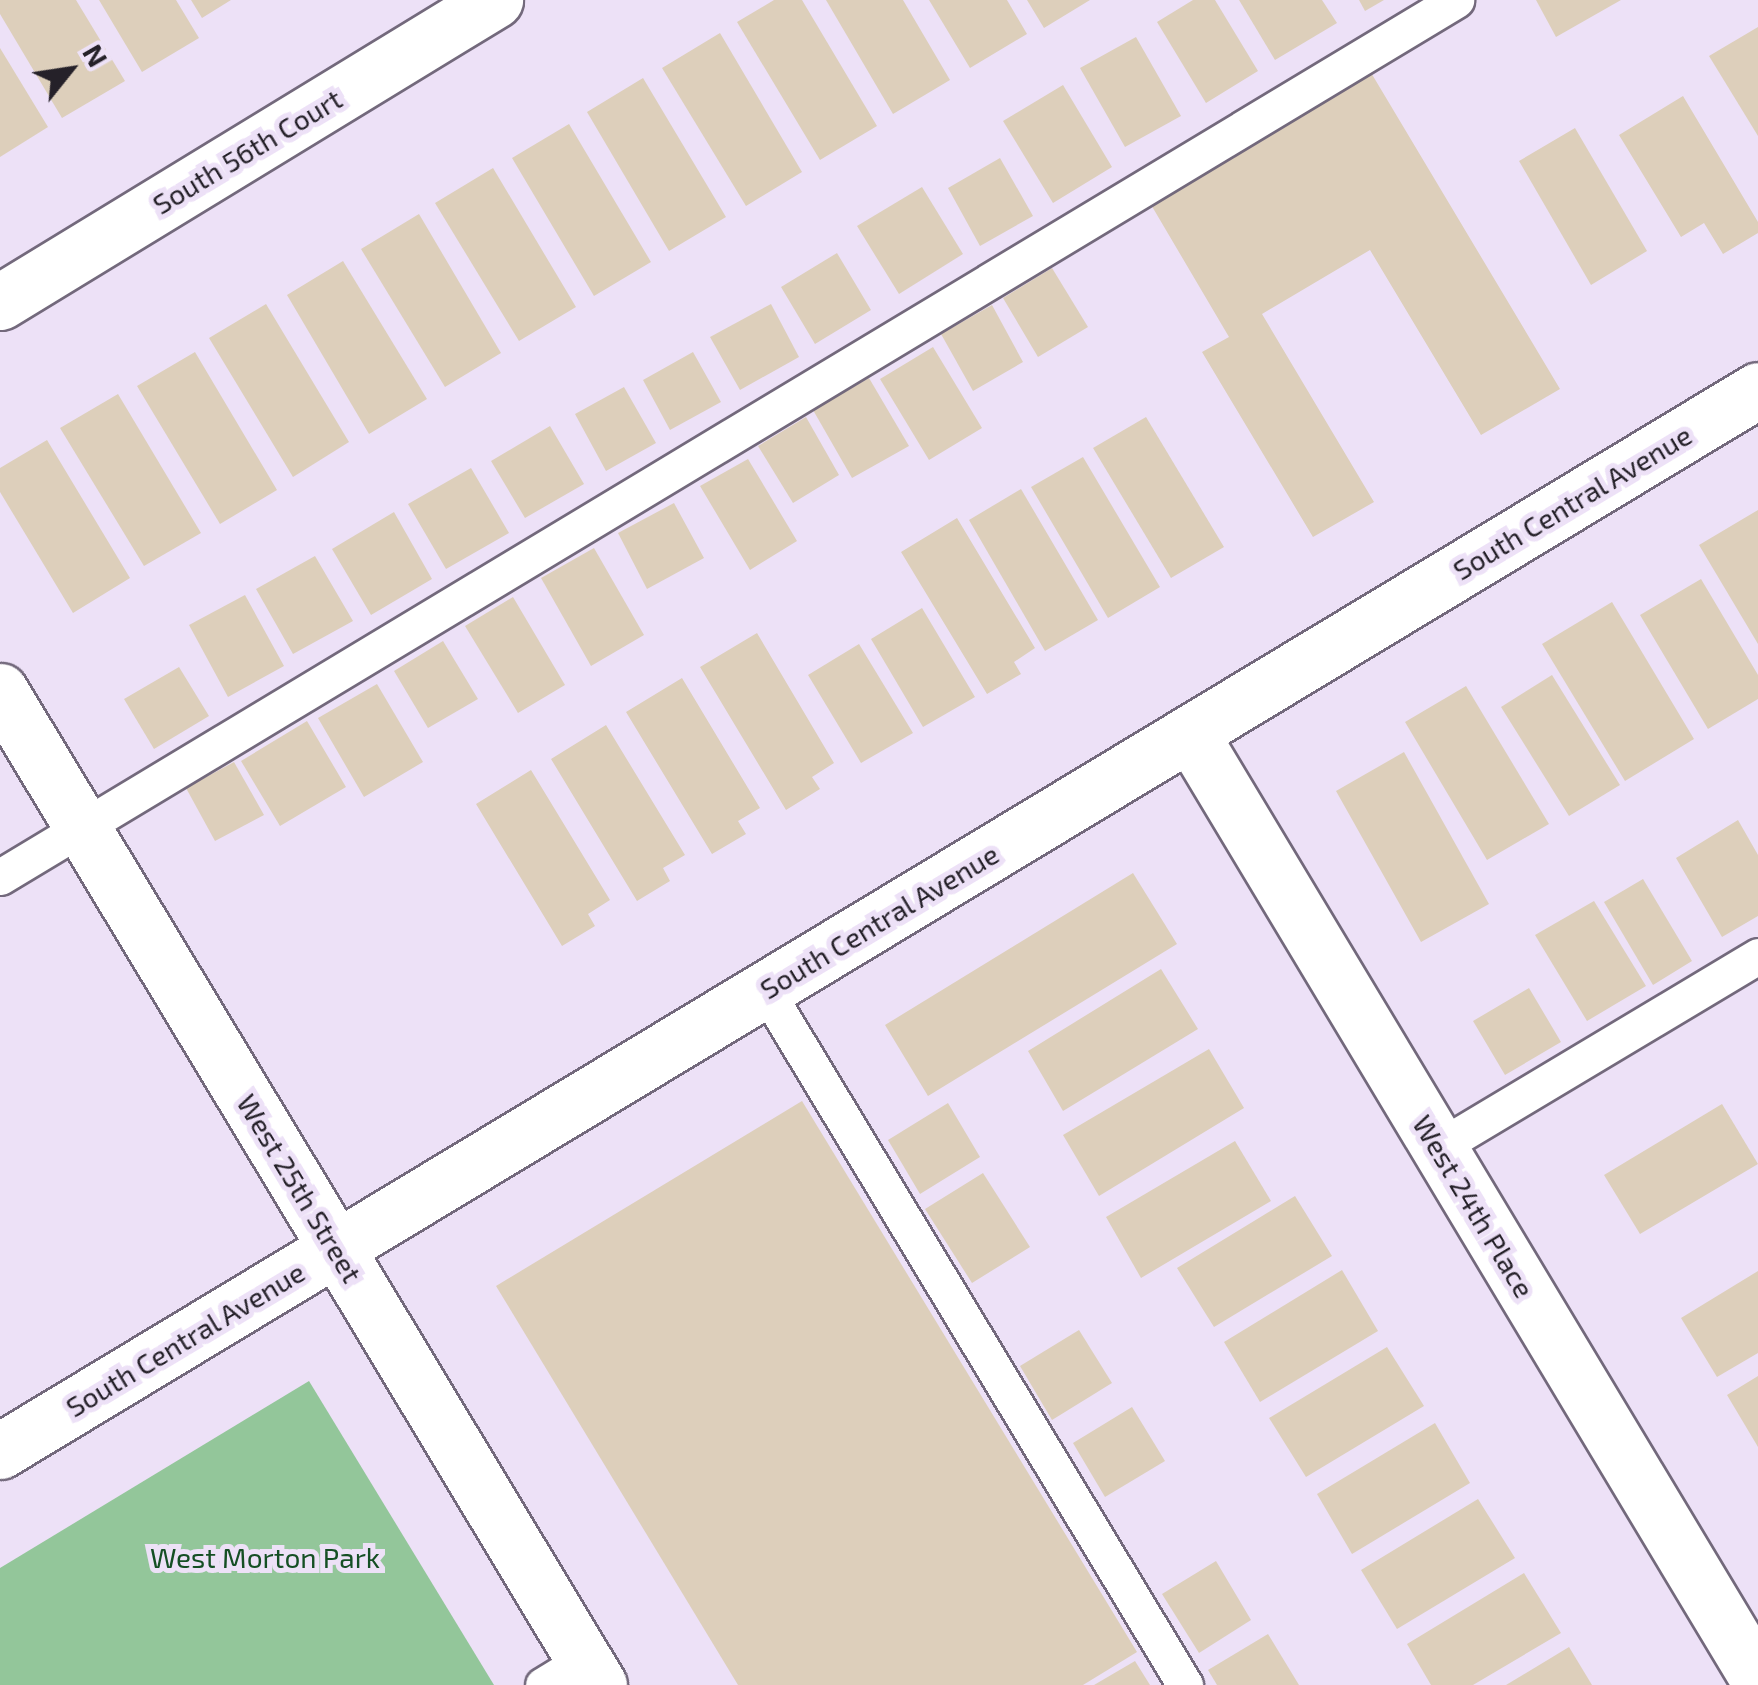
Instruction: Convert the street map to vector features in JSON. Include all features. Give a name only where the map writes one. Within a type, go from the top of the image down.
[{"type":"street","name":"South 56th Court","points":[[0,302],[495,0]]},
{"type":"street","name":"South Central Avenue","points":[[0,1452],[1758,390]]},
{"type":"street","name":"West 25th Street","points":[[0,691],[336,1248],[575,1677]]},
{"type":"street","name":"West 24th Place","points":[[1190,733],[1758,1679]]},
{"type":"lane","points":[[0,878],[1456,0]]},
{"type":"lane","points":[[1439,1147],[1758,956]]},
{"type":"lane","points":[[765,989],[1185,1685]]},
{"type":"green space","name":"West Morton Park","points":[[309,1381],[494,1685],[0,1685],[0,1568]]},
{"type":"building","points":[[0,0],[76,0],[125,81],[62,118],[0,14]]},
{"type":"building","points":[[99,0],[176,0],[199,38],[142,72]]},
{"type":"building","points":[[191,0],[231,0],[202,18]]},
{"type":"building","points":[[774,0],[802,0],[877,126],[820,160],[737,22]]},
{"type":"building","points":[[826,0],[903,0],[950,80],[893,114]]},
{"type":"building","points":[[929,0],[1007,0],[1027,34],[970,68]]},
{"type":"building","points":[[1027,0],[1090,0],[1044,28]]},
{"type":"building","points":[[1193,0],[1215,0],[1258,71],[1206,103],[1157,22]]},
{"type":"building","points":[[1239,0],[1322,0],[1337,23],[1275,60]]},
{"type":"building","points":[[1359,0],[1384,0],[1365,11]]},
{"type":"building","points":[[1536,0],[1621,0],[1556,37]]},
{"type":"building","points":[[1758,27],[1758,136],[1709,56]]},
{"type":"building","points":[[720,33],[802,172],[746,206],[662,68]]},
{"type":"building","points":[[1136,37],[1181,116],[1125,147],[1080,68]]},
{"type":"building","points":[[0,48],[48,127],[0,157]]},
{"type":"building","points":[[1370,71],[1560,389],[1481,435],[1370,250],[1262,314],[1374,502],[1313,537],[1202,352],[1229,337],[1150,203]]},
{"type":"building","points":[[643,78],[726,217],[669,251],[587,112]]},
{"type":"building","points":[[1063,85],[1112,167],[1053,203],[1003,121]]},
{"type":"building","points":[[1683,96],[1758,222],[1758,233],[1723,254],[1704,223],[1681,237],[1619,135]]},
{"type":"building","points":[[569,124],[651,262],[594,296],[512,158]]},
{"type":"building","points":[[1575,128],[1647,251],[1591,285],[1519,161]]},
{"type":"building","points":[[1000,158],[1033,216],[980,246],[948,188]]},
{"type":"building","points":[[493,168],[576,307],[519,341],[435,203]]},
{"type":"building","points":[[922,187],[963,254],[899,294],[857,226]]},
{"type":"building","points":[[419,214],[501,353],[445,387],[361,249]]},
{"type":"building","points":[[837,253],[871,310],[815,344],[781,287]]},
{"type":"building","points":[[343,261],[427,399],[369,434],[287,295]]},
{"type":"building","points":[[1052,268],[1088,327],[1038,357],[1003,298]]},
{"type":"building","points":[[266,304],[349,442],[293,477],[209,338]]},
{"type":"building","points":[[771,304],[799,357],[740,390],[710,337]]},
{"type":"building","points":[[992,305],[1023,362],[973,391],[941,334]]},
{"type":"building","points":[[933,347],[982,428],[929,460],[880,379]]},
{"type":"building","points":[[195,352],[277,490],[220,524],[137,386]]},
{"type":"building","points":[[693,352],[721,402],[670,430],[643,380]]},
{"type":"building","points":[[869,378],[909,446],[852,478],[813,410]]},
{"type":"building","points":[[624,387],[656,443],[606,471],[575,414]]},
{"type":"building","points":[[118,394],[201,533],[144,566],[60,428]]},
{"type":"building","points":[[806,417],[839,475],[793,503],[758,446]]},
{"type":"building","points":[[1146,417],[1224,547],[1171,578],[1093,448]]},
{"type":"building","points":[[550,426],[584,484],[525,518],[491,461]]},
{"type":"building","points":[[47,440],[130,578],[73,613],[0,492],[0,468]]},
{"type":"building","points":[[1083,457],[1160,587],[1108,618],[1031,487]]},
{"type":"building","points":[[748,459],[797,541],[750,570],[700,486]]},
{"type":"building","points":[[471,468],[509,533],[446,569],[408,504]]},
{"type":"building","points":[[1021,489],[1098,620],[1045,651],[969,520]]},
{"type":"building","points":[[674,503],[704,558],[647,589],[618,533]]},
{"type":"building","points":[[1758,510],[1758,644],[1699,545]]},
{"type":"building","points":[[394,512],[432,579],[371,615],[332,549]]},
{"type":"building","points":[[957,518],[1035,648],[1014,662],[1021,674],[987,694],[901,552]]},
{"type":"building","points":[[594,548],[644,635],[591,666],[541,578]]},
{"type":"building","points":[[315,556],[353,621],[293,654],[256,589]]},
{"type":"building","points":[[1701,579],[1758,675],[1758,699],[1708,729],[1640,615]]},
{"type":"building","points":[[245,595],[284,666],[228,697],[189,625]]},
{"type":"building","points":[[513,597],[565,685],[518,713],[465,626]]},
{"type":"building","points":[[1612,602],[1694,739],[1625,781],[1542,644]]},
{"type":"building","points":[[922,608],[975,697],[923,727],[871,639]]},
{"type":"building","points":[[757,633],[834,763],[812,777],[820,789],[786,810],[700,667]]},
{"type":"building","points":[[443,641],[478,699],[428,728],[394,671]]},
{"type":"building","points":[[859,644],[913,733],[861,763],[808,675]]},
{"type":"building","points":[[179,667],[209,716],[154,749],[124,699]]},
{"type":"building","points":[[1552,675],[1620,785],[1569,816],[1501,707]]},
{"type":"building","points":[[682,678],[760,808],[738,821],[746,834],[712,854],[626,712]]},
{"type":"building","points":[[377,684],[423,762],[364,797],[318,718]]},
{"type":"building","points":[[1466,686],[1549,824],[1487,860],[1405,722]]},
{"type":"building","points":[[307,721],[346,787],[280,826],[241,761]]},
{"type":"building","points":[[606,725],[685,855],[663,868],[670,881],[637,901],[551,759]]},
{"type":"building","points":[[1404,752],[1489,904],[1421,942],[1336,791]]},
{"type":"building","points":[[234,762],[264,815],[215,841],[186,788]]},
{"type":"building","points":[[531,770],[610,900],[588,914],[595,926],[562,946],[476,804]]},
{"type":"building","points":[[1738,820],[1758,855],[1758,916],[1722,937],[1676,858]]},
{"type":"building","points":[[1133,873],[1177,944],[928,1096],[885,1025]]},
{"type":"building","points":[[1643,879],[1692,961],[1653,985],[1604,902]]},
{"type":"building","points":[[1594,901],[1646,986],[1587,1021],[1535,935]]},
{"type":"building","points":[[1161,969],[1198,1029],[1063,1111],[1028,1051]]},
{"type":"building","points":[[1529,988],[1561,1042],[1505,1075],[1473,1021]]},
{"type":"building","points":[[1209,1049],[1244,1108],[1099,1196],[1063,1135]]},
{"type":"building","points":[[802,1101],[1137,1652],[1083,1685],[738,1685],[496,1286]]},
{"type":"building","points":[[948,1103],[980,1157],[920,1194],[888,1140]]},
{"type":"building","points":[[1722,1104],[1758,1164],[1640,1234],[1604,1175]]},
{"type":"building","points":[[1235,1141],[1271,1201],[1141,1278],[1106,1217]]},
{"type":"building","points":[[983,1173],[1030,1247],[972,1283],[925,1209]]},
{"type":"building","points":[[1295,1196],[1332,1256],[1214,1327],[1177,1268]]},
{"type":"building","points":[[1342,1270],[1378,1331],[1260,1402],[1224,1342]]},
{"type":"building","points":[[1758,1271],[1758,1353],[1717,1377],[1681,1318]]},
{"type":"building","points":[[1079,1330],[1112,1383],[1052,1420],[1020,1366]]},
{"type":"building","points":[[1387,1347],[1424,1406],[1306,1477],[1269,1418]]},
{"type":"building","points":[[1758,1376],[1758,1447],[1727,1395]]},
{"type":"building","points":[[1132,1407],[1165,1461],[1105,1497],[1073,1443]]},
{"type":"building","points":[[1435,1423],[1470,1483],[1352,1554],[1317,1494]]},
{"type":"building","points":[[1478,1499],[1515,1558],[1397,1629],[1361,1570]]},
{"type":"building","points":[[1216,1561],[1251,1620],[1199,1653],[1162,1594]]},
{"type":"building","points":[[1524,1573],[1561,1633],[1473,1685],[1431,1685],[1407,1644]]},
{"type":"building","points":[[1268,1634],[1299,1685],[1217,1685],[1208,1670]]},
{"type":"building","points":[[1569,1647],[1592,1685],[1506,1685]]},
{"type":"building","points":[[1135,1661],[1150,1685],[1094,1685]]}]
